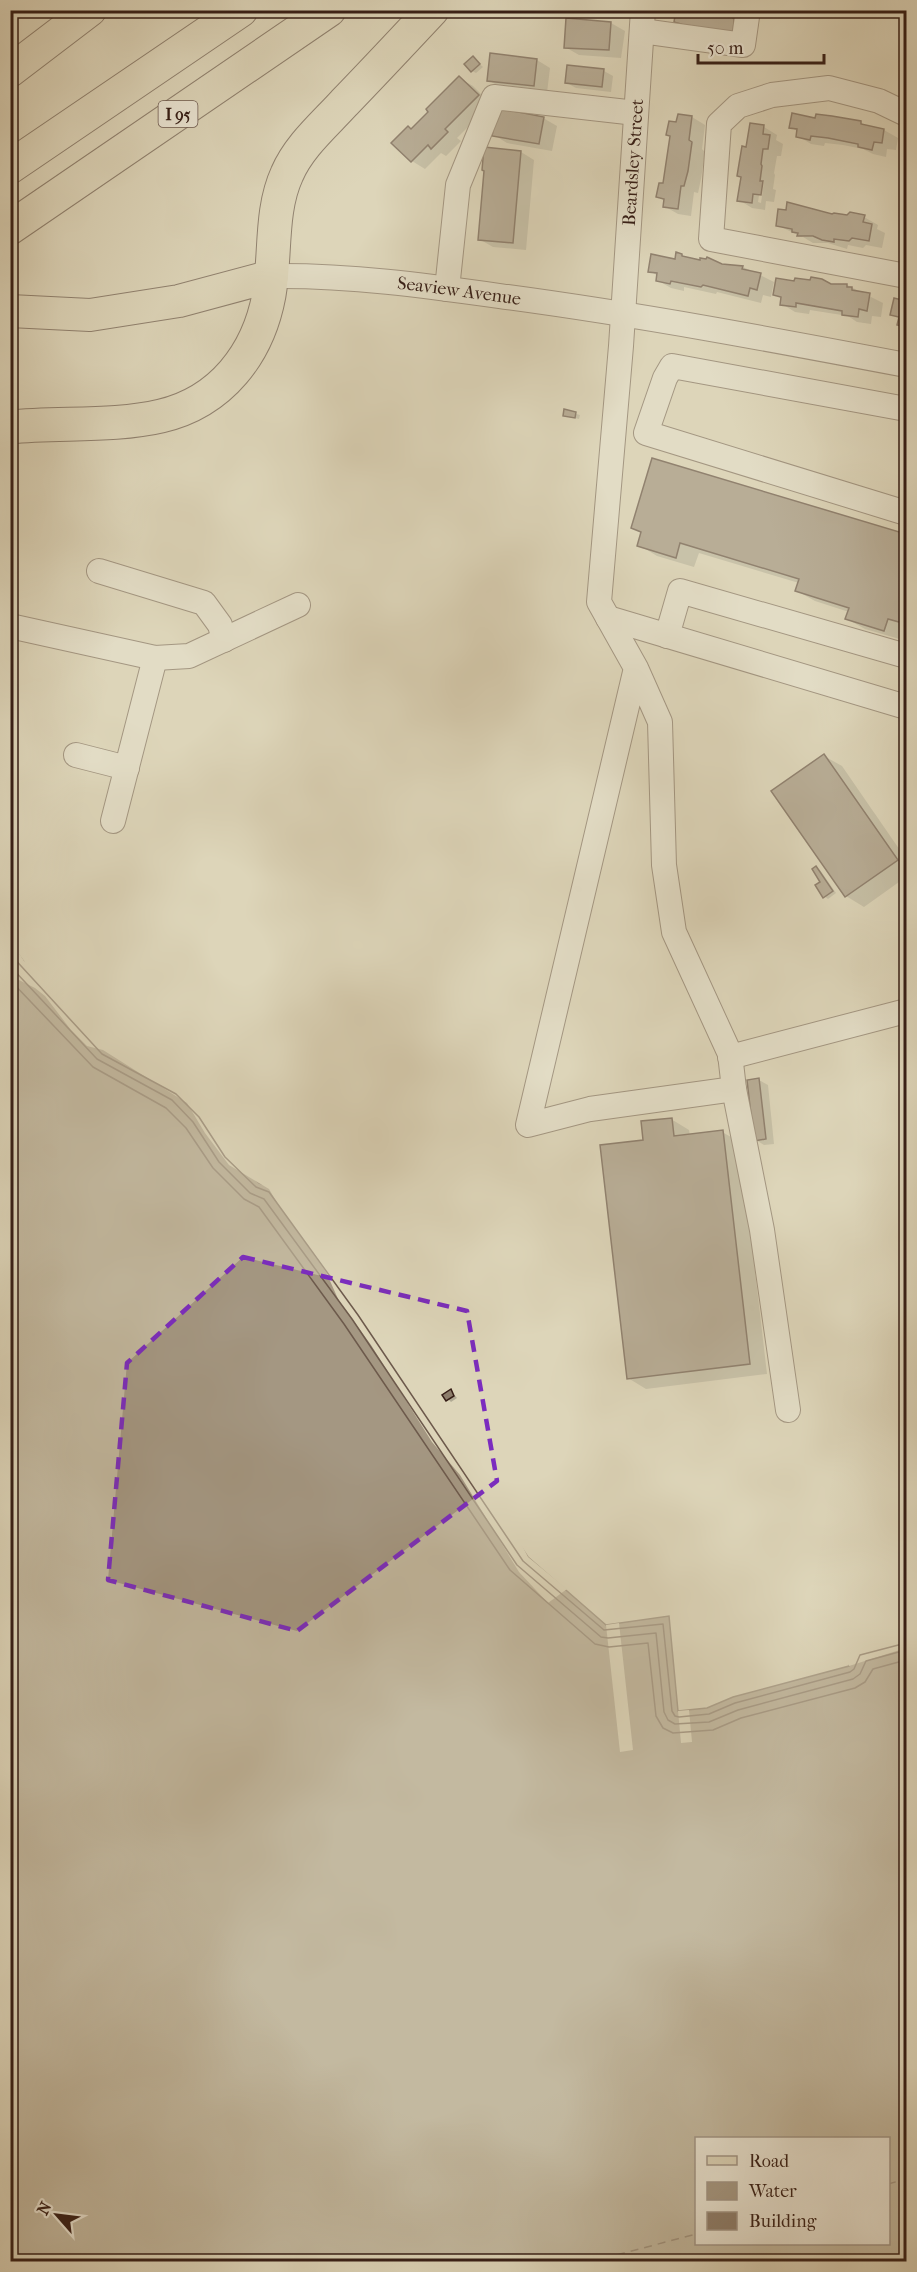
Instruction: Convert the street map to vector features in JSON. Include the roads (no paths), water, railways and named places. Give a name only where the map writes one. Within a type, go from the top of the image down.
[{"type":"highway","points":[[10,167],[241,10]]},
{"type":"highway","name":"I 95","points":[[19,222],[329,10]]},
{"type":"highway","points":[[10,427],[146,418],[172,413],[198,401],[225,381],[248,355],[263,321],[272,276],[278,199],[291,165],[321,128],[432,10]]},
{"type":"main road","points":[[10,71],[90,10]]},
{"type":"main road","name":"Seaview Avenue","points":[[10,311],[90,315],[179,301],[272,276]]},
{"type":"street","points":[[643,21],[743,45],[748,10]]},
{"type":"street","name":"Beardsley Street","points":[[643,21],[623,313],[599,602],[636,668],[660,722],[664,865],[674,932],[706,997],[730,1057],[734,1089],[762,1230],[788,1410]]},
{"type":"street","points":[[906,114],[879,101],[829,88],[772,95],[738,106],[719,124],[711,239],[906,276]]},
{"type":"street","points":[[447,289],[458,185],[494,97],[636,113]]},
{"type":"street","name":"Seaview Avenue","points":[[272,276],[351,278],[623,313],[906,364]]},
{"type":"street","points":[[906,409],[672,366],[646,433],[906,513]]},
{"type":"street","points":[[615,405],[654,410]]},
{"type":"street","points":[[99,572],[204,603],[220,625],[224,640]]},
{"type":"street","points":[[666,636],[680,591],[906,656]]},
{"type":"street","points":[[10,627],[155,658],[189,656],[298,605]]},
{"type":"street","points":[[608,618],[906,707]]},
{"type":"street","points":[[113,821],[155,658]]},
{"type":"street","points":[[636,668],[528,1125],[590,1109],[734,1089]]},
{"type":"street","points":[[76,755],[127,768]]},
{"type":"street","points":[[730,1057],[906,1011]]},
{"type":"water","points":[[10,943],[24,962],[107,1049],[180,1089],[229,1153],[259,1183],[272,1187],[363,1311],[528,1557],[606,1625],[669,1616],[678,1711],[707,1708],[733,1697],[849,1666],[855,1651],[906,1636],[906,2261],[11,2261]]}]
